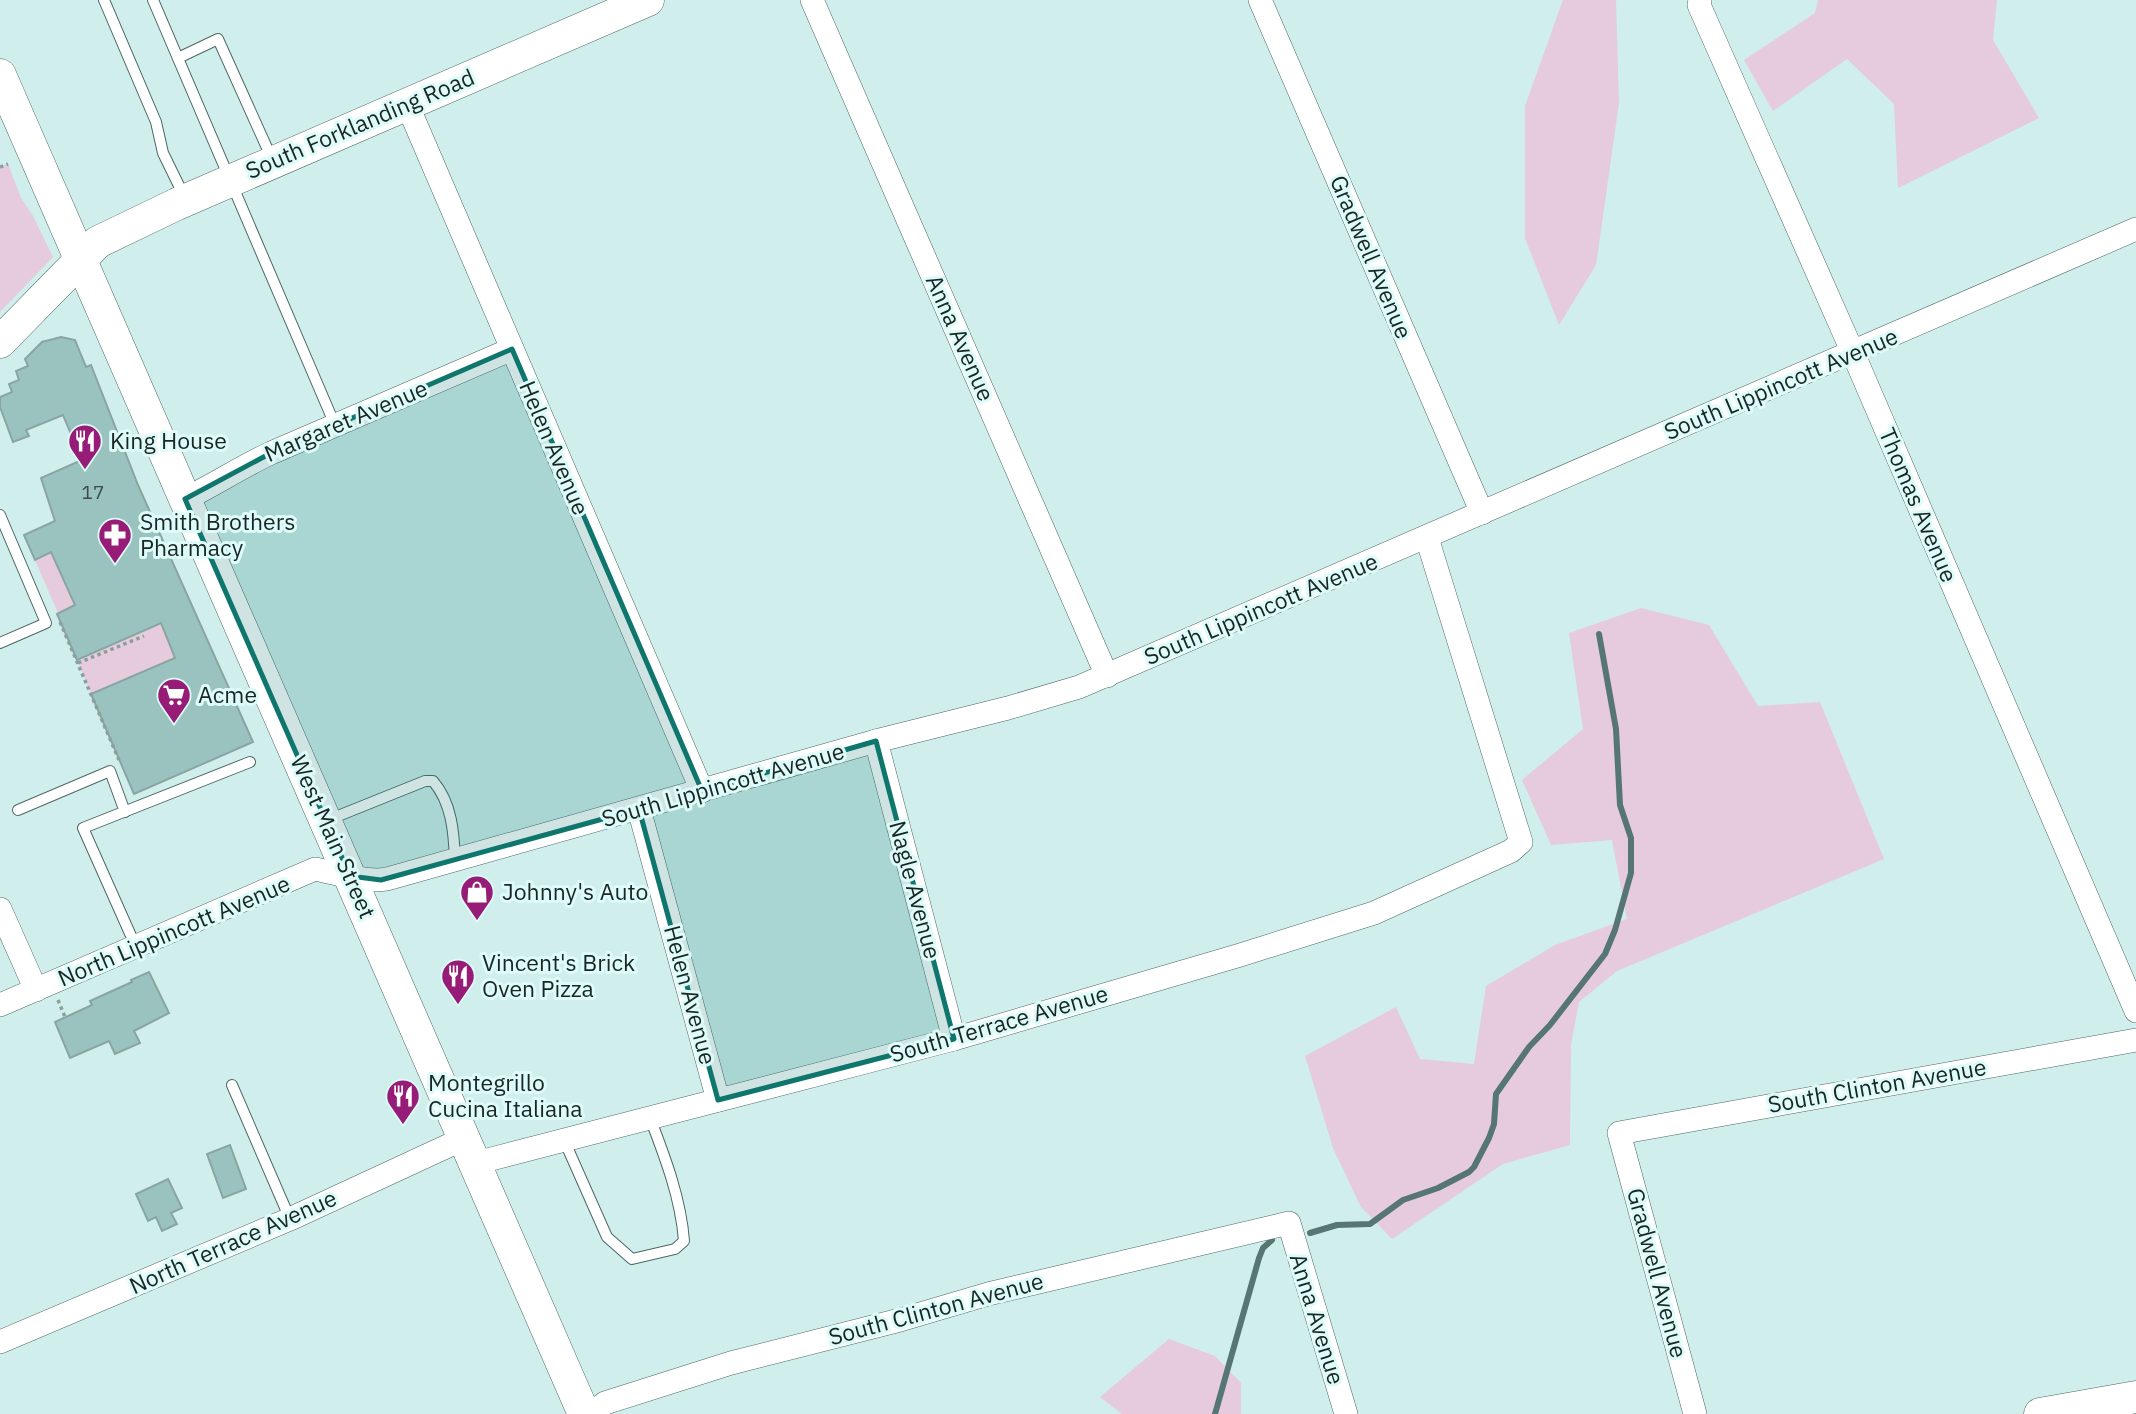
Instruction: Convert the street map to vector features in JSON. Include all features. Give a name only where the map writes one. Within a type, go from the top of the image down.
[{"type":"main road","name":"South Forklanding Road","points":[[0,342],[98,242],[186,200],[643,1]]},
{"type":"main road","name":"West Main Street","points":[[0,75],[584,1414]]},
{"type":"main road","points":[[2040,1414],[2136,1397]]},
{"type":"street","name":"Anna Avenue","points":[[812,0],[1107,676]]},
{"type":"street","name":"Gradwell Avenue","points":[[1260,0],[1482,513]]},
{"type":"street","name":"Thomas Avenue","points":[[1700,0],[1699,5],[1853,353],[2136,1011]]},
{"type":"street","name":"Helen Avenue","points":[[407,104],[702,791]]},
{"type":"street","name":"South Lippincott Avenue","points":[[350,876],[381,880],[455,861],[876,741],[1079,687],[2136,229]]},
{"type":"street","name":"Margaret Avenue","points":[[185,499],[256,460],[512,349]]},
{"type":"street","name":"South Terrace Avenue","points":[[470,1150],[564,1140],[954,1039],[1374,913],[1511,851],[1521,842],[1426,538]]},
{"type":"street","name":"Nagle Avenue","points":[[876,741],[954,1039]]},
{"type":"street","name":"Helen Avenue","points":[[639,809],[718,1100]]},
{"type":"street","name":"North Lippincott Avenue","points":[[0,1005],[316,869],[350,876]]},
{"type":"street","points":[[0,909],[36,990]]},
{"type":"street","name":"South Clinton Avenue","points":[[1619,1133],[2136,1040]]},
{"type":"street","name":"Gradwell Avenue","points":[[1619,1133],[1695,1414]]},
{"type":"street","name":"North Terrace Avenue","points":[[0,1342],[290,1219],[470,1150]]},
{"type":"street","name":"Anna Avenue","points":[[1289,1223],[1346,1414]]},
{"type":"street","name":"South Clinton Avenue","points":[[590,1414],[605,1403],[731,1363],[900,1320],[988,1294],[1289,1223]]},
{"type":"lane","points":[[104,0],[156,122],[163,153],[186,200]]},
{"type":"lane","points":[[153,0],[336,426]]},
{"type":"lane","points":[[178,58],[218,39],[274,162]]},
{"type":"lane","points":[[0,515],[46,623],[0,643]]},
{"type":"lane","points":[[136,947],[83,828],[250,762]]},
{"type":"lane","points":[[18,810],[110,771],[125,811]]},
{"type":"lane","points":[[325,821],[425,781],[433,781],[441,790],[454,829],[455,861]]},
{"type":"lane","points":[[232,1085],[290,1219]]},
{"type":"lane","points":[[564,1140],[607,1237],[632,1259],[675,1249],[684,1241],[683,1224],[663,1152],[650,1118]]},
{"type":"path","points":[[0,167],[8,164]]},
{"type":"path","points":[[57,614],[123,769]]},
{"type":"path","points":[[78,663],[144,636]]},
{"type":"path","points":[[58,1000],[65,1017]]},
{"type":"highlighted area","points":[[512,349],[702,791],[876,741],[954,1039],[718,1100],[639,809],[381,880],[350,876],[185,499],[271,453]]},
{"type":"shaded area","points":[[1563,0],[1616,0],[1619,103],[1596,265],[1559,325],[1525,238],[1525,106]]},
{"type":"shaded area","points":[[1818,0],[1997,0],[1993,40],[2039,118],[1898,188],[1894,104],[1847,59],[1773,111],[1744,60],[1815,13]]},
{"type":"shaded area","points":[[8,164],[21,198],[53,257],[0,312],[0,167]]},
{"type":"shaded area","points":[[74,542],[58,568],[75,605],[58,613],[35,560]]},
{"type":"shaded area","points":[[1641,608],[1709,625],[1758,706],[1820,702],[1884,859],[1617,971],[1579,1002],[1571,1045],[1570,1145],[1503,1164],[1392,1239],[1361,1207],[1333,1148],[1305,1056],[1396,1007],[1420,1059],[1474,1064],[1486,986],[1555,945],[1627,919],[1612,840],[1551,845],[1522,780],[1583,729],[1569,633]]},
{"type":"shaded area","points":[[161,623],[175,658],[91,694],[77,660]]},
{"type":"shaded area","points":[[1169,1339],[1215,1356],[1241,1383],[1241,1414],[1122,1414],[1100,1397]]},
{"type":"building","points":[[61,337],[75,340],[86,367],[91,365],[138,485],[253,742],[134,794],[91,694],[175,658],[161,623],[77,660],[57,614],[75,605],[51,552],[35,560],[24,535],[55,521],[41,478],[82,460],[63,415],[26,430],[29,436],[13,442],[0,407],[0,397],[12,392],[9,384],[19,380],[16,371],[28,366],[25,359],[42,342]]},
{"type":"building","points":[[149,972],[169,1013],[134,1031],[140,1043],[115,1054],[109,1041],[70,1058],[55,1022],[92,1005],[90,1001]]},
{"type":"building","points":[[230,1145],[246,1189],[223,1198],[207,1154]]},
{"type":"building","points":[[168,1179],[182,1208],[171,1213],[177,1224],[162,1231],[156,1217],[148,1221],[136,1194]]},
{"type":"waterway","points":[[1310,1233],[1337,1225],[1370,1224],[1403,1200],[1438,1188],[1469,1172],[1474,1167],[1494,1124],[1496,1094],[1529,1047],[1550,1025],[1605,954],[1615,930],[1631,873],[1631,838],[1620,805],[1616,729],[1599,634]]},
{"type":"waterway","points":[[1215,1414],[1259,1258],[1263,1248],[1272,1240]]},
{"type":"place","name":"King House","points":[[85,471]]},
{"type":"place","name":"Smith Brothers Pharmacy","points":[[115,565]]},
{"type":"place","name":"Acme","points":[[174,725]]},
{"type":"place","name":"Johnny's Auto","points":[[477,922]]},
{"type":"place","name":"Vincent's Brick Oven Pizza","points":[[458,1006]]},
{"type":"place","name":"Montegrillo Cucina Italiana","points":[[403,1126]]}]
